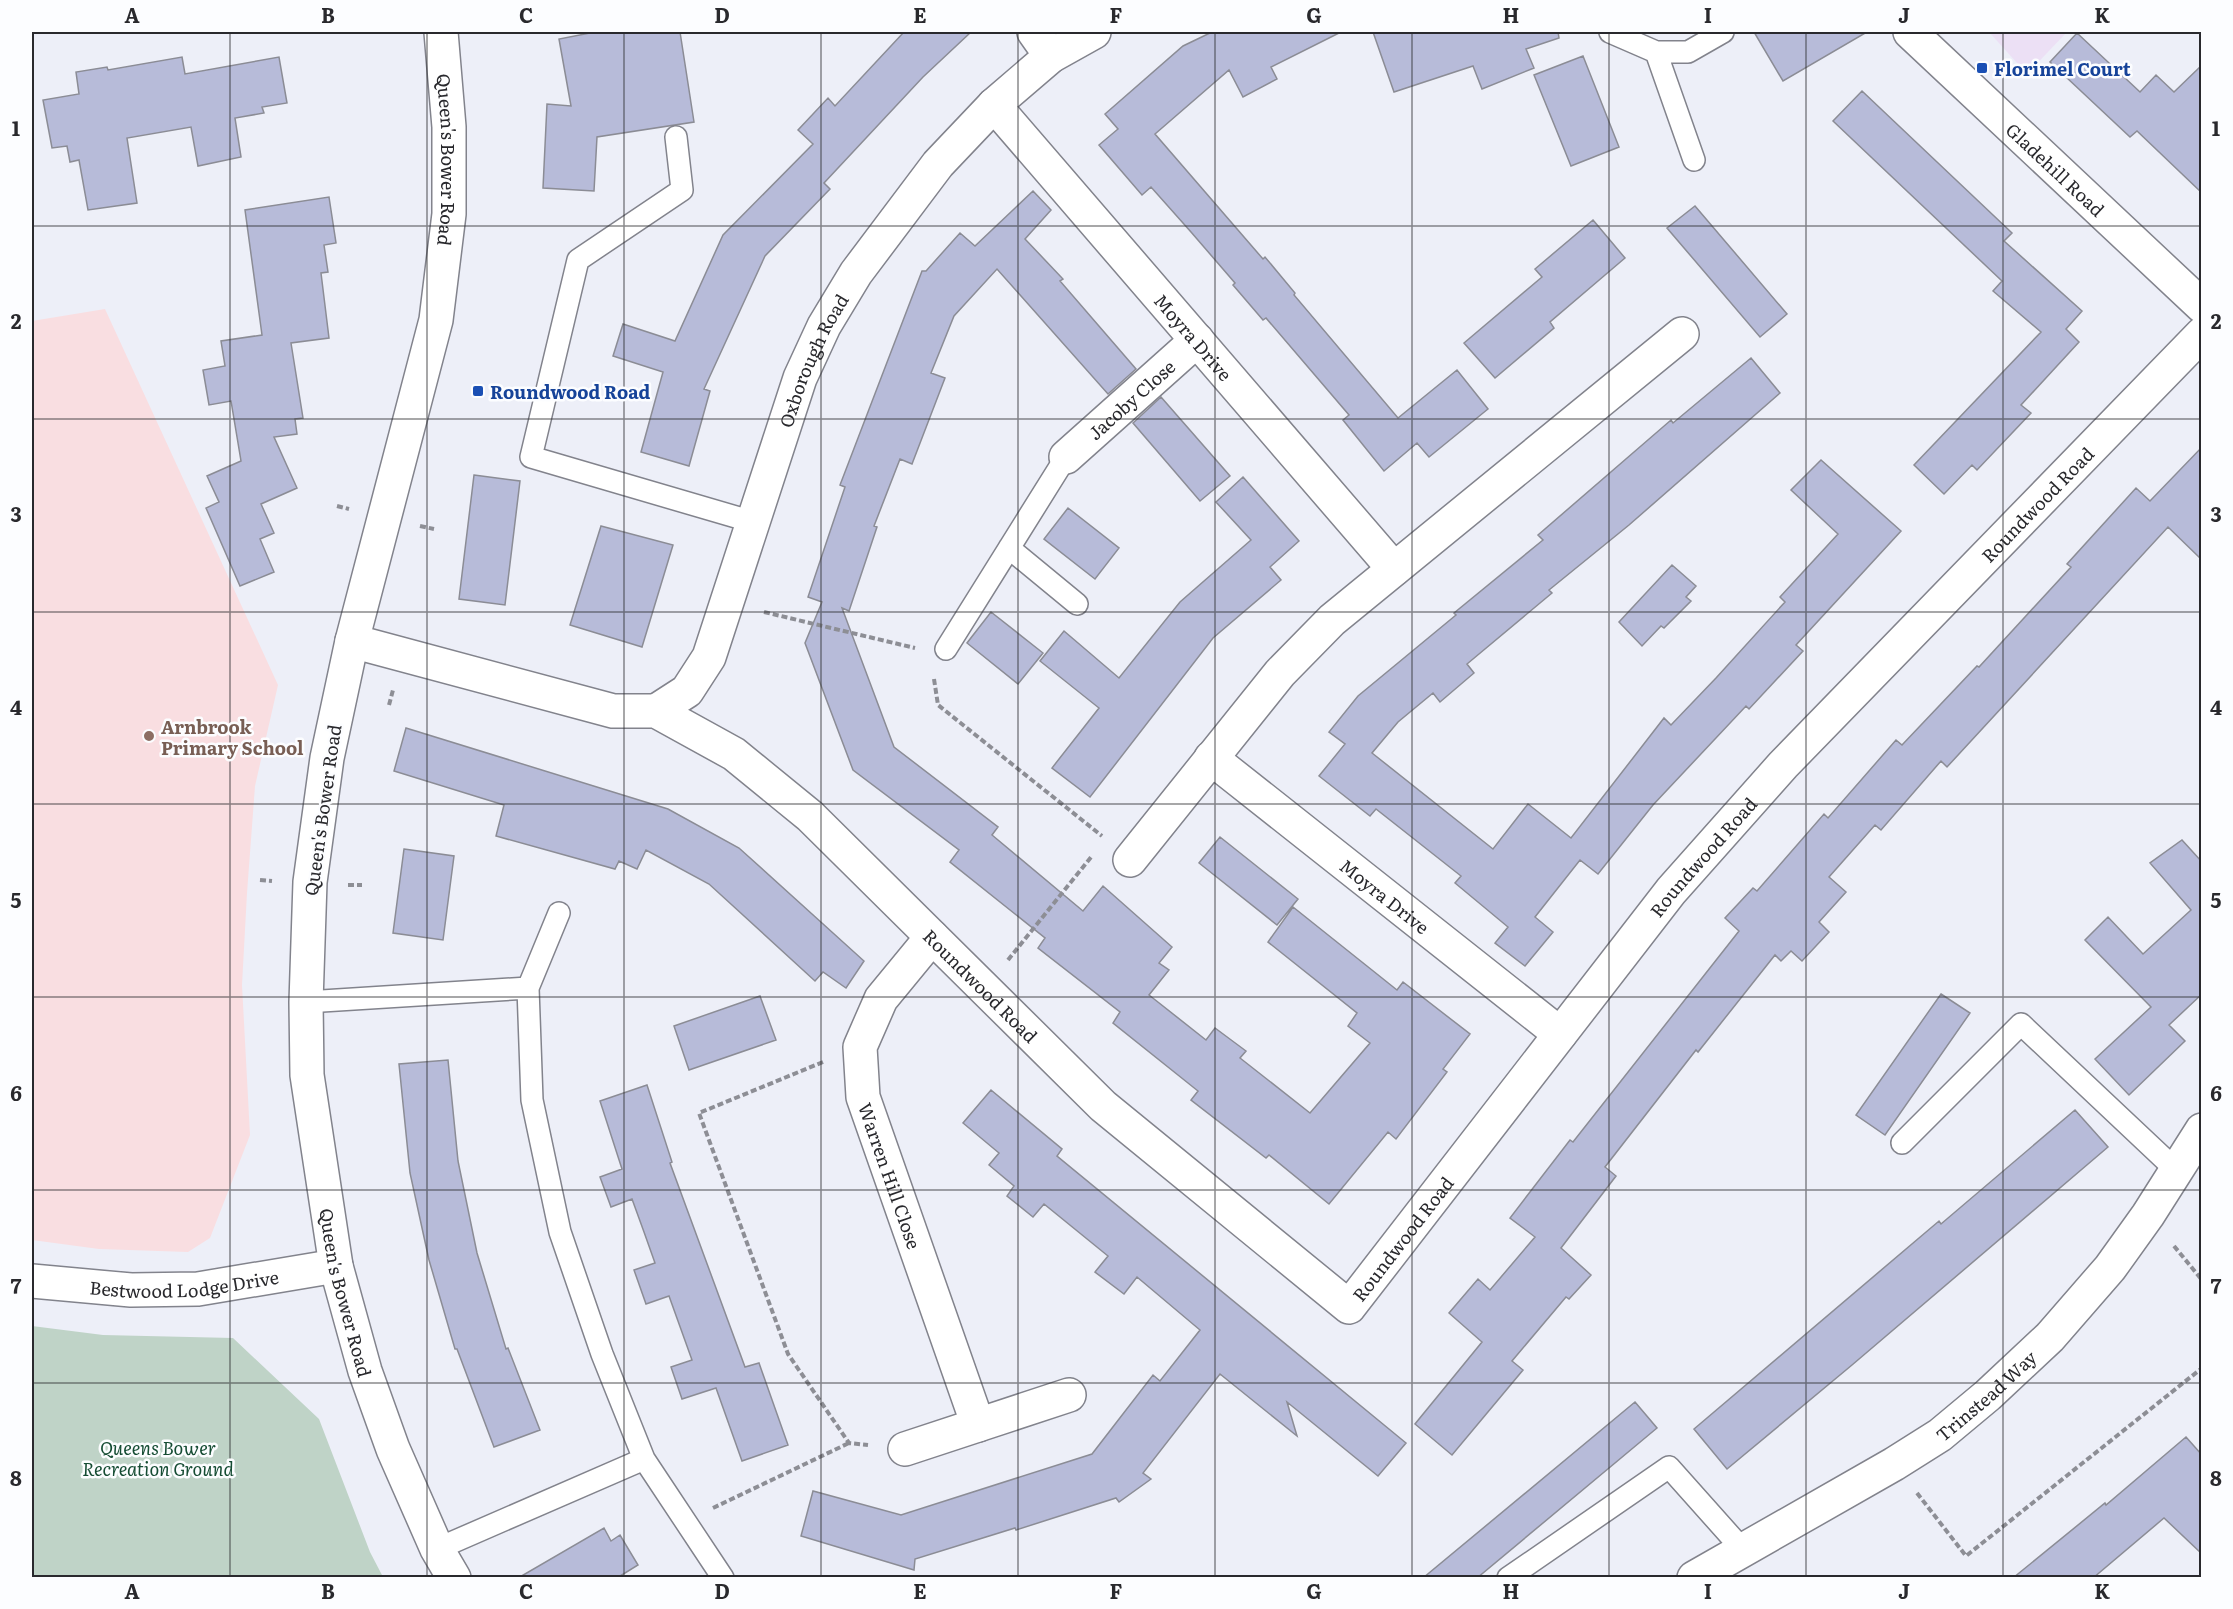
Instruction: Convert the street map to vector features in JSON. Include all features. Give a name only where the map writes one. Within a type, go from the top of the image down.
[{"type":"street","name":"Queen's Bower Road","points":[[441,32],[449,127],[449,214],[436,320],[352,641],[327,758],[310,882],[306,1002],[307,1075],[336,1266],[365,1371],[393,1449],[437,1549],[454,1578]]},
{"type":"street","name":"Oxborough Road","points":[[656,711],[687,691],[709,657],[800,378],[856,273],[938,164],[994,105],[1042,44],[1094,32]]},
{"type":"street","name":"Gladehill Road","points":[[1910,32],[2202,306]]},
{"type":"street","name":"Moyra Drive","points":[[994,105],[1394,569]]},
{"type":"street","points":[[1130,860],[1287,665],[1332,620],[1682,334]]},
{"type":"street","name":"Roundwood Road","points":[[352,641],[613,711],[656,711],[734,754],[802,809],[1103,1106],[1349,1307],[1671,891],[1783,765],[2202,334]]},
{"type":"street","name":"Jacoby Close","points":[[1066,457],[1197,340]]},
{"type":"street","name":"Moyra Drive","points":[[1211,758],[1560,1034]]},
{"type":"street","name":"Warren Hill Close","points":[[932,937],[881,999],[860,1047],[863,1097],[978,1425]]},
{"type":"street","name":"Trinstead Way","points":[[1694,1578],[1894,1464],[1940,1435],[1988,1395],[2050,1337],[2110,1268],[2148,1215],[2202,1130]]},
{"type":"street","name":"Bestwood Lodge Drive","points":[[32,1281],[131,1290],[198,1289],[336,1266]]},
{"type":"street","points":[[904,1449],[1069,1395]]},
{"type":"lane","points":[[1610,32],[1656,52],[1688,52],[1723,32]]},
{"type":"lane","points":[[1656,52],[1694,160]]},
{"type":"lane","points":[[676,137],[682,190],[578,260],[531,457],[753,522]]},
{"type":"lane","points":[[946,649],[1066,457]]},
{"type":"lane","points":[[1009,548],[1077,604]]},
{"type":"lane","points":[[559,913],[528,987],[532,1100],[560,1232],[602,1354],[644,1459],[723,1578]]},
{"type":"lane","points":[[306,1002],[528,987]]},
{"type":"lane","points":[[1902,1143],[2021,1024],[2176,1170]]},
{"type":"lane","points":[[437,1549],[644,1459]]},
{"type":"lane","points":[[1508,1578],[1669,1467],[1743,1550]]},
{"type":"path","points":[[726,603],[920,650]]},
{"type":"path","points":[[933,670],[939,705],[1130,860]]},
{"type":"path","points":[[985,989],[1105,839]]},
{"type":"path","points":[[849,1443],[788,1354],[699,1113],[860,1047]]},
{"type":"path","points":[[1894,1464],[1966,1556],[2202,1368]]},
{"type":"path","points":[[686,1522],[849,1443],[904,1449]]},
{"type":"shaded area","points":[[1989,32],[2067,32],[2027,74]]},
{"type":"shaded area","name":"Arnbrook Primary School","points":[[105,309],[278,685],[255,786],[247,893],[242,985],[250,1135],[210,1238],[188,1252],[99,1249],[32,1240],[32,321]]},
{"type":"green space","name":"Queens Bower Recreation Ground","points":[[32,1326],[103,1335],[233,1338],[319,1419],[370,1552],[383,1577],[32,1577]]},
{"type":"building","points":[[595,32],[680,32],[694,122],[597,137],[594,191],[543,188],[547,104],[571,106],[559,39]]},
{"type":"building","points":[[904,32],[971,32],[923,77],[824,183],[830,189],[765,256],[704,389],[710,391],[689,466],[641,452],[663,372],[613,356],[623,324],[675,341],[723,235],[813,144],[798,130],[828,98],[835,106]]},
{"type":"building","points":[[1209,32],[1341,32],[1271,67],[1277,79],[1243,97],[1229,70],[1155,134],[1263,259],[1265,257],[1295,293],[1294,295],[1398,418],[1457,370],[1488,409],[1429,457],[1417,443],[1384,471],[1343,420],[1349,415],[1266,318],[1263,320],[1191,232],[1151,187],[1142,195],[1099,145],[1118,129],[1105,114],[1183,46]]},
{"type":"building","points":[[1373,32],[1558,32],[1559,38],[1526,49],[1534,68],[1482,89],[1473,66],[1394,92]]},
{"type":"building","points":[[1754,32],[1867,32],[1783,81]]},
{"type":"building","points":[[2077,33],[2140,92],[2156,75],[2174,92],[2202,65],[2202,193],[2137,131],[2130,137],[2050,62]]},
{"type":"building","points":[[1583,56],[1619,147],[1571,166],[1534,75]]},
{"type":"building","points":[[182,57],[185,74],[279,57],[287,103],[262,107],[264,113],[235,118],[241,157],[198,166],[191,127],[127,138],[137,203],[88,210],[79,160],[70,162],[67,146],[52,148],[43,100],[79,94],[76,72],[107,67],[108,70]]},
{"type":"building","points":[[1862,91],[2012,233],[2004,241],[2082,311],[2066,329],[2079,342],[2021,405],[2031,413],[1977,470],[1972,465],[1944,494],[1914,465],[2041,332],[1993,291],[2002,281],[1833,121]]},
{"type":"building","points":[[1033,191],[1051,210],[1025,239],[1063,279],[1060,281],[1136,369],[1108,394],[997,269],[954,316],[931,373],[945,378],[912,464],[900,459],[874,526],[877,527],[849,611],[842,608],[894,747],[998,827],[992,835],[1083,911],[1103,886],[1172,947],[1159,963],[1169,970],[1149,995],[1206,1040],[1215,1028],[1246,1051],[1240,1058],[1310,1113],[1370,1043],[1348,1026],[1357,1013],[1268,942],[1293,907],[1397,990],[1403,982],[1470,1034],[1443,1069],[1447,1072],[1396,1139],[1388,1132],[1329,1204],[1269,1155],[1266,1158],[1191,1100],[1198,1091],[1113,1023],[1120,1012],[1038,948],[1045,938],[950,862],[959,850],[853,770],[805,643],[822,602],[808,597],[845,487],[840,485],[922,271],[926,271],[960,233],[975,246]]},
{"type":"building","points":[[329,197],[336,243],[324,245],[328,272],[321,273],[329,338],[291,343],[303,418],[295,419],[297,434],[274,437],[297,488],[261,504],[274,533],[260,539],[274,572],[240,586],[206,508],[219,502],[207,476],[241,461],[231,401],[209,405],[203,370],[225,366],[221,341],[262,335],[245,210]]},
{"type":"building","points":[[1695,206],[1787,314],[1760,337],[1667,228]]},
{"type":"building","points":[[1593,220],[1625,258],[1550,322],[1554,328],[1495,378],[1464,343],[1542,277],[1535,269]]},
{"type":"building","points":[[1751,358],[1780,393],[1629,525],[1549,590],[1552,593],[1467,664],[1474,673],[1440,702],[1433,693],[1398,722],[1372,753],[1493,849],[1528,804],[1571,838],[1664,718],[1671,725],[1716,678],[1785,602],[1780,597],[1838,534],[1791,490],[1821,460],[1901,531],[1796,645],[1803,651],[1749,709],[1746,706],[1653,805],[1598,874],[1580,860],[1535,917],[1553,932],[1525,966],[1495,943],[1508,927],[1455,883],[1461,876],[1376,809],[1370,816],[1319,776],[1345,744],[1329,732],[1358,696],[1543,540],[1538,535],[1671,420],[1673,423]]},
{"type":"building","points":[[1161,397],[1230,476],[1200,501],[1133,423]]},
{"type":"building","points":[[2202,447],[2202,560],[2168,527],[1947,767],[1941,761],[1881,830],[1875,825],[1829,877],[1846,892],[1819,922],[1829,932],[1802,961],[1791,951],[1781,961],[1775,955],[1698,1052],[1696,1050],[1605,1167],[1616,1176],[1561,1248],[1591,1275],[1569,1299],[1566,1297],[1512,1361],[1523,1370],[1452,1455],[1415,1424],[1482,1342],[1449,1313],[1478,1279],[1490,1290],[1535,1237],[1510,1218],[1570,1140],[1573,1142],[1739,931],[1725,918],[1753,888],[1757,891],[1824,814],[1828,818],[1896,740],[1902,745],[1977,666],[1979,667],[2071,567],[2067,564],[2136,488],[2150,501]]},
{"type":"building","points":[[474,475],[520,481],[505,605],[459,599]]},
{"type":"building","points":[[1243,477],[1299,541],[1270,567],[1281,580],[1213,638],[1090,797],[1052,768],[1099,708],[1040,661],[1064,631],[1119,678],[1180,602],[1251,540],[1216,502]]},
{"type":"building","points":[[1068,508],[1119,548],[1095,579],[1044,539]]},
{"type":"building","points":[[601,526],[673,545],[642,647],[570,625]]},
{"type":"building","points":[[1672,565],[1696,586],[1686,597],[1691,601],[1664,628],[1661,626],[1642,646],[1619,622]]},
{"type":"building","points":[[991,612],[1043,653],[1018,684],[967,643]]},
{"type":"building","points":[[406,728],[668,809],[739,848],[864,961],[846,988],[823,972],[815,981],[709,884],[646,850],[637,869],[619,861],[615,869],[496,836],[504,805],[394,771]]},
{"type":"building","points":[[1220,837],[1298,899],[1277,925],[1199,863]]},
{"type":"building","points":[[2182,840],[2202,862],[2202,994],[2169,1025],[2185,1041],[2129,1095],[2095,1059],[2151,1007],[2085,940],[2108,917],[2143,954],[2191,910],[2150,863]]},
{"type":"building","points":[[404,849],[454,856],[443,940],[393,933]]},
{"type":"building","points":[[1941,994],[1970,1013],[1885,1135],[1856,1115]]},
{"type":"building","points":[[760,996],[776,1040],[689,1070],[674,1026]]},
{"type":"building","points":[[448,1060],[458,1161],[477,1253],[506,1349],[508,1348],[540,1430],[494,1447],[457,1349],[455,1349],[429,1260],[410,1173],[399,1064]]},
{"type":"building","points":[[647,1085],[672,1162],[670,1163],[745,1367],[759,1363],[788,1445],[742,1461],[716,1388],[682,1399],[671,1367],[692,1360],[669,1296],[646,1304],[634,1270],[655,1263],[644,1232],[632,1199],[611,1207],[600,1177],[622,1169],[600,1101]]},
{"type":"building","points":[[991,1090],[1062,1149],[1057,1156],[1406,1443],[1378,1476],[1287,1402],[1297,1436],[1220,1374],[1143,1473],[1151,1479],[1119,1502],[1116,1498],[915,1559],[914,1570],[801,1536],[813,1491],[901,1515],[1092,1454],[1153,1375],[1160,1381],[1200,1330],[1137,1277],[1124,1294],[1095,1272],[1108,1256],[1044,1204],[1033,1217],[1007,1196],[1014,1186],[989,1165],[999,1153],[963,1123]]},
{"type":"building","points":[[2075,1110],[2108,1147],[1727,1469],[1694,1429],[1939,1221],[1941,1224]]},
{"type":"building","points":[[1635,1402],[1657,1428],[1477,1578],[1423,1578]]},
{"type":"building","points":[[2186,1437],[2202,1455],[2202,1554],[2164,1518],[2093,1578],[2013,1578],[2105,1503],[2106,1505]]},
{"type":"building","points":[[604,1528],[611,1541],[620,1535],[638,1565],[617,1578],[518,1578]]},
{"type":"place","name":"Florimel Court","points":[[1982,68]]},
{"type":"place","name":"Roundwood Road","points":[[478,391]]},
{"type":"place","name":"Arnbrook Primary School","points":[[149,736]]}]
